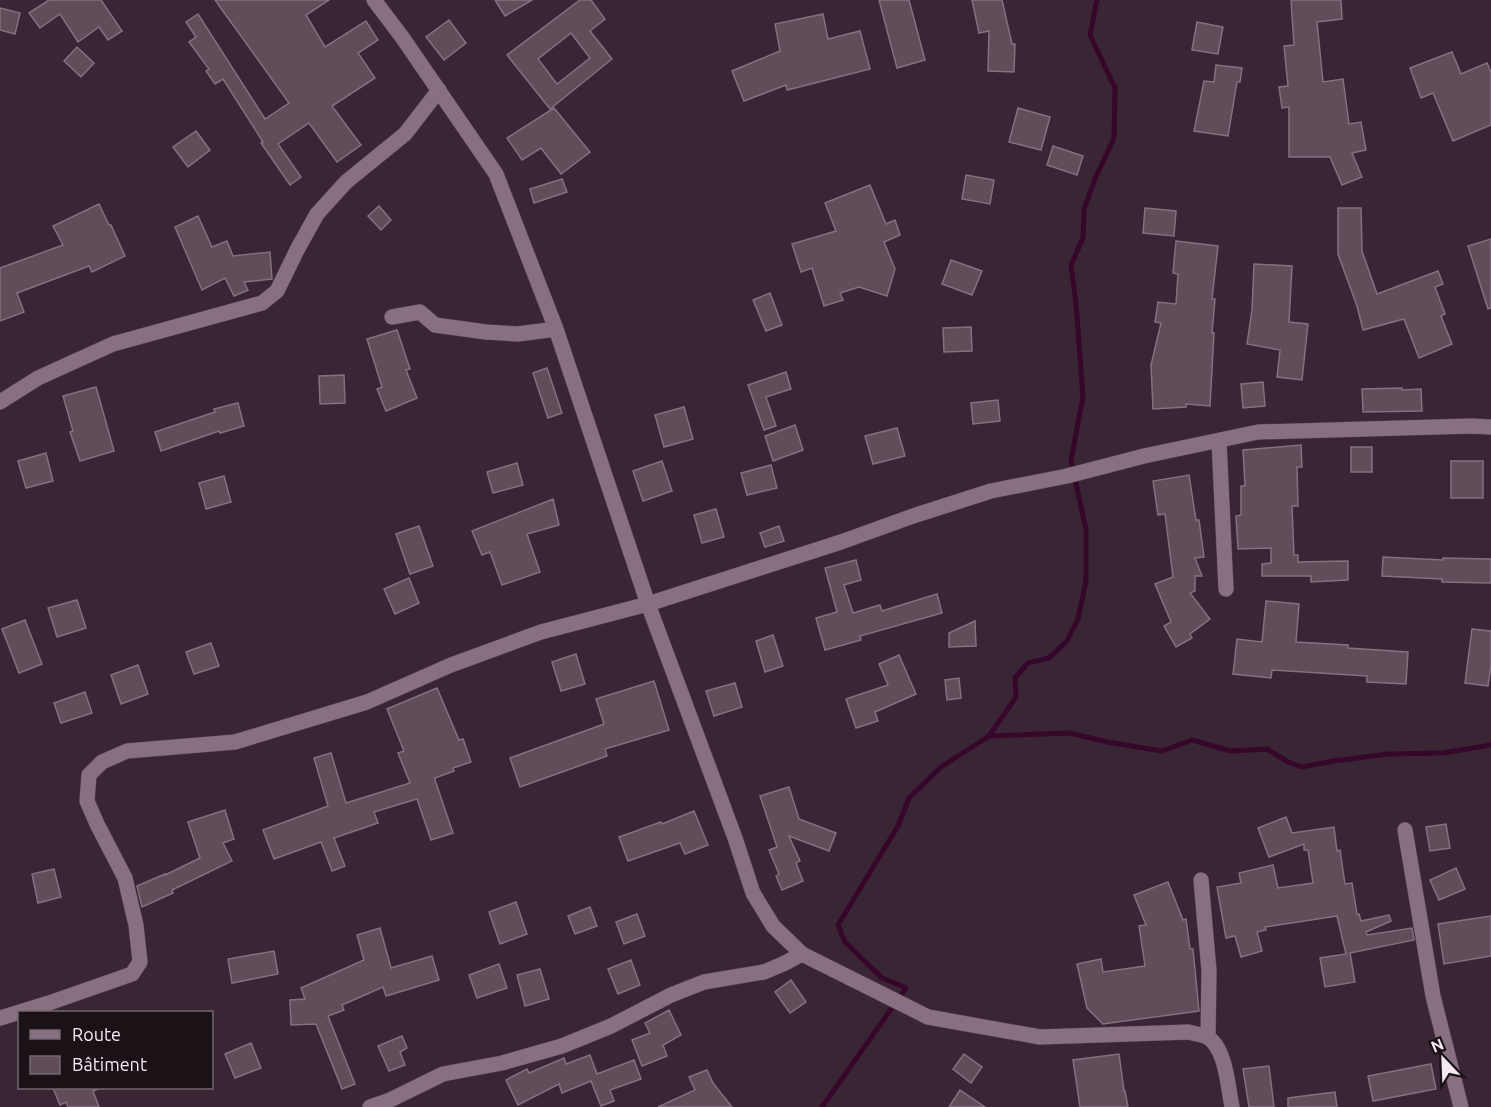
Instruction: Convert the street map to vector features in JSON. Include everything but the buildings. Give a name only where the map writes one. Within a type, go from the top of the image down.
[{"type":"street","points":[[374,0],[496,174],[556,329],[648,604],[731,827],[753,893],[773,926],[802,954],[928,1017],[1040,1037],[1189,1032],[1208,1037],[1218,1048],[1223,1061],[1232,1107]]},
{"type":"street","points":[[0,402],[38,378],[112,344],[262,303],[278,291],[317,214],[346,182],[405,134],[439,90]]},
{"type":"street","points":[[392,317],[420,312],[435,325],[486,332],[518,334],[556,329]]},
{"type":"street","points":[[23,1011],[132,974],[141,962],[136,925],[125,878],[87,801],[89,775],[102,762],[127,751],[235,742],[367,702],[451,665],[541,632],[648,604],[991,491],[1258,432],[1491,427]]},
{"type":"street","points":[[1219,441],[1226,589]]},
{"type":"street","points":[[1405,830],[1433,996],[1461,1107]]},
{"type":"street","points":[[1201,880],[1209,971],[1208,1037]]},
{"type":"street","points":[[370,1107],[390,1100],[443,1074],[502,1063],[562,1046],[611,1026],[671,995],[704,982],[764,972],[802,954]]},
{"type":"street","points":[[0,1018],[18,1012]]},
{"type":"waterway","points":[[822,1107],[906,988],[882,978],[845,942],[838,925],[898,826],[909,798],[941,767],[989,736],[1016,697],[1015,678],[1028,663],[1049,658],[1067,641],[1078,619],[1086,581],[1086,530],[1071,460],[1083,397],[1071,265],[1083,238],[1084,209],[1114,138],[1115,88],[1090,35],[1097,0]]},
{"type":"waterway","points":[[989,736],[1070,733],[1162,751],[1192,740],[1231,751],[1267,749],[1301,767],[1388,754],[1443,753],[1491,745]]}]
